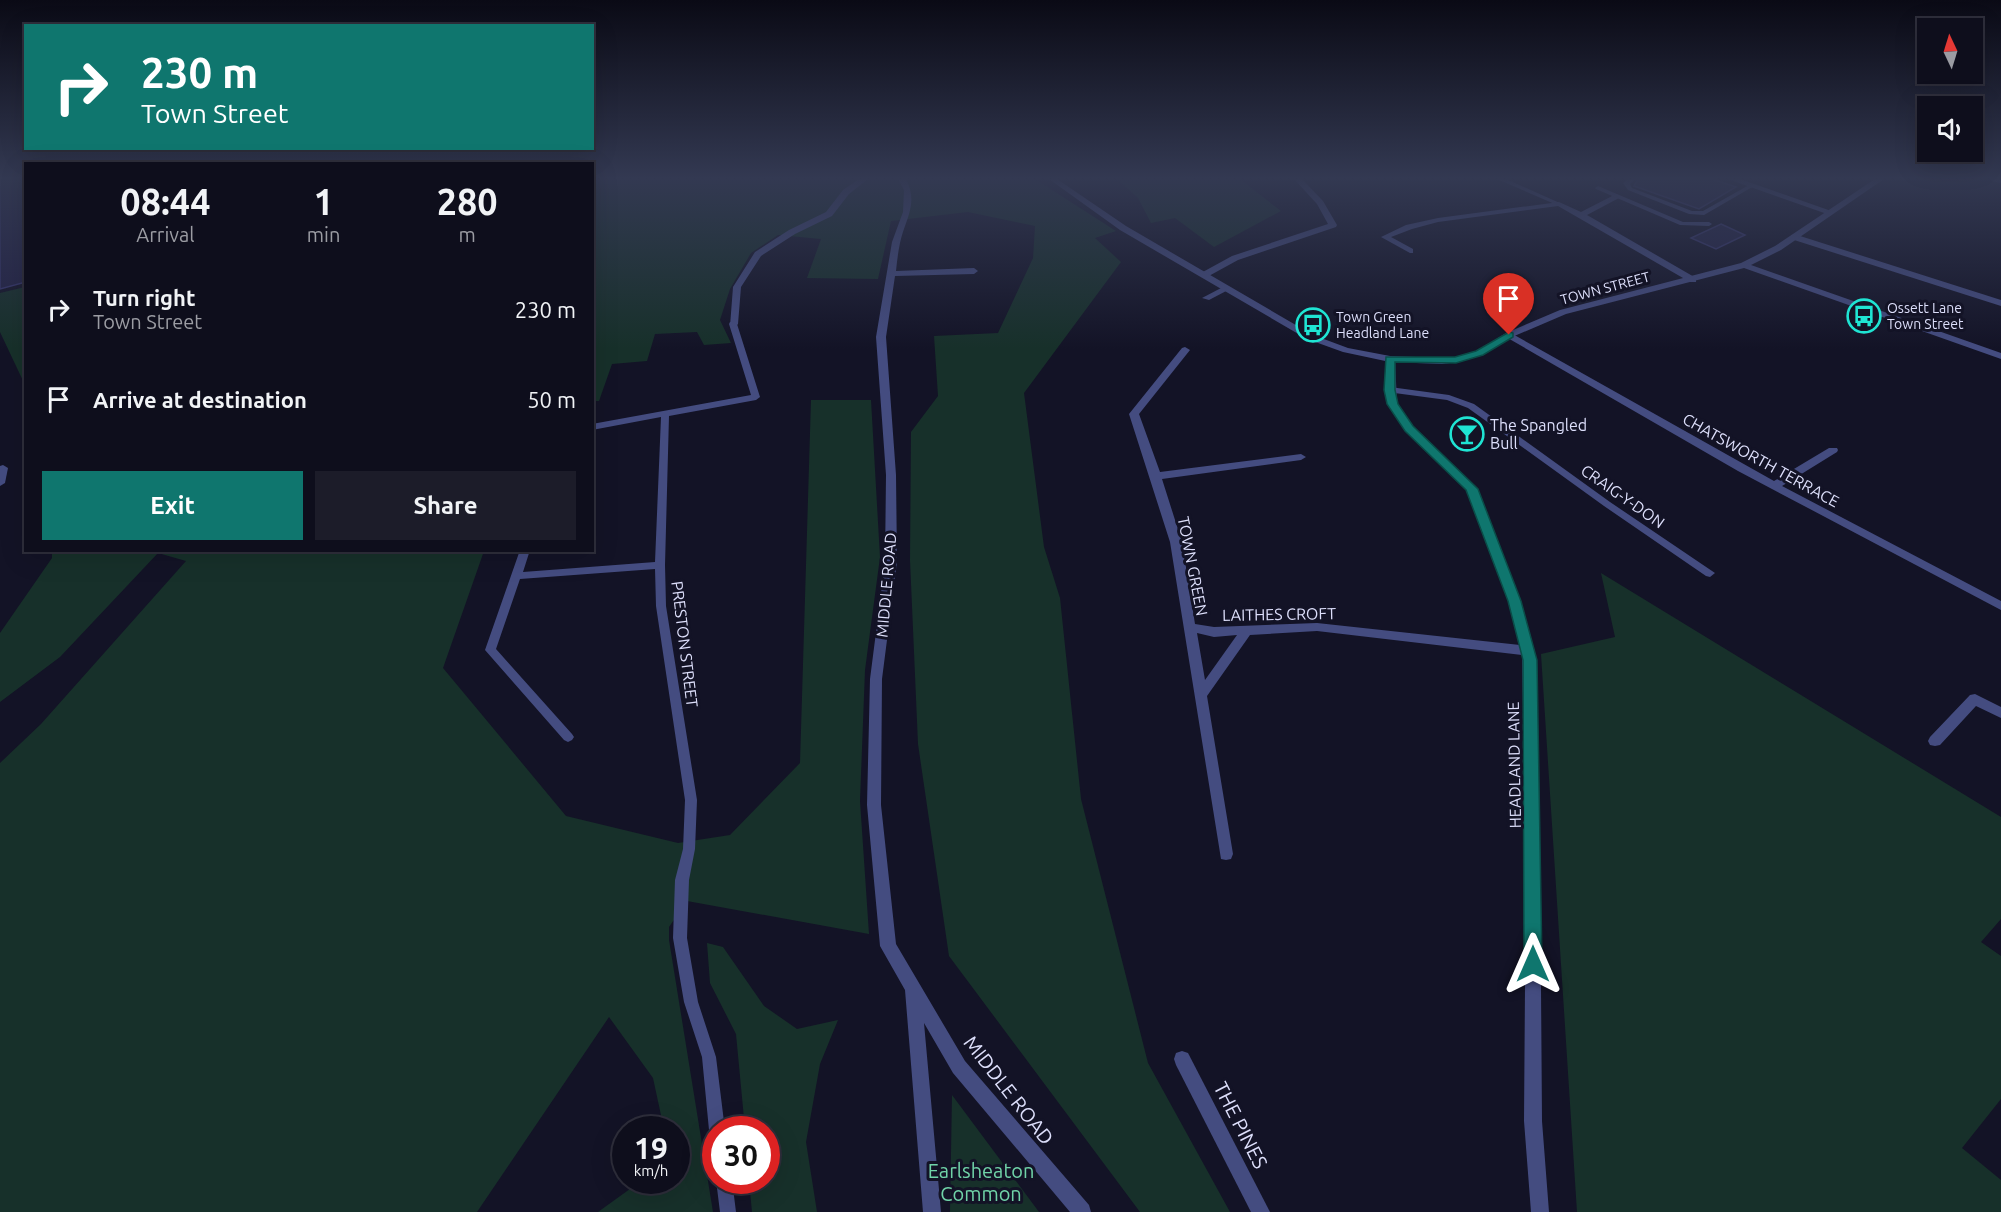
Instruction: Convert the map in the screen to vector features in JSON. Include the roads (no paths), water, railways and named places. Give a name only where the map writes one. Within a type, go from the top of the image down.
[{"type":"street","points":[[733,324],[738,287],[758,254],[786,236]]},
{"type":"street","name":"MIDDLE ROAD","points":[[898,236],[881,337],[891,475],[891,562],[876,679],[874,805],[888,946],[959,1067],[1082,1212]]},
{"type":"street","name":"TOWN STREET","points":[[1136,236],[1310,337],[1346,350],[1390,359],[1456,360],[1480,353],[1509,335],[1563,312],[1744,265],[1794,237]]},
{"type":"street","points":[[1204,275],[1235,258],[1302,236]]},
{"type":"street","points":[[1388,236],[1385,237],[1410,251]]},
{"type":"street","points":[[1618,236],[1693,280]]},
{"type":"street","points":[[1794,237],[2001,303]]},
{"type":"street","points":[[1744,265],[2001,356]]},
{"type":"street","points":[[892,274],[974,271]]},
{"type":"street","name":"CHATSWORTH TERRACE","points":[[1509,335],[1774,486],[1998,602]]},
{"type":"street","name":"TOWN GREEN","points":[[1185,350],[1134,414],[1176,543],[1190,627]]},
{"type":"street","name":"HEADLAND LANE","points":[[1390,359],[1389,390],[1392,404],[1409,428],[1472,489],[1515,601],[1530,660],[1533,1121],[1540,1212]]},
{"type":"street","points":[[1774,486],[1833,450]]},
{"type":"street","points":[[1156,476],[1301,457]]},
{"type":"street","points":[[1190,627],[1226,854]]},
{"type":"street","name":"LAITHES CROFT","points":[[1190,627],[1214,632],[1317,627],[1528,651]]},
{"type":"street","points":[[1201,695],[1247,630]]},
{"type":"street","points":[[1935,741],[1975,699],[2001,713]]},
{"type":"street","name":"MIDDLE ROAD","points":[[913,987],[932,1212]]},
{"type":"street","name":"THE PINES","points":[[1182,1059],[1261,1212]]},
{"type":"lane","points":[[1206,298],[1226,290]]},
{"type":"lane","points":[[594,427],[756,397],[733,324]]},
{"type":"lane","name":"CRAIG-Y-DON","points":[[1389,390],[1449,398],[1471,406],[1607,504],[1710,573]]},
{"type":"lane","name":"PRESTON STREET","points":[[665,414],[660,565],[661,606],[691,800],[689,849],[682,880],[680,938],[691,1002],[709,1057],[715,1116]]},
{"type":"lane","points":[[0,483],[3,468]]},
{"type":"lane","points":[[524,552],[490,650],[568,737]]},
{"type":"lane","points":[[516,576],[660,565]]},
{"type":"lane","points":[[726,1194],[728,1212]]},
{"type":"place","name":"Ossett Lane Town Street","points":[[1864,316]]},
{"type":"place","name":"Town Green Headland Lane","points":[[1313,325]]},
{"type":"place","name":"The Spangled Bull","points":[[1467,434]]},
{"type":"park label","name":"Earlsheaton Common","points":[[981,1182]]}]
